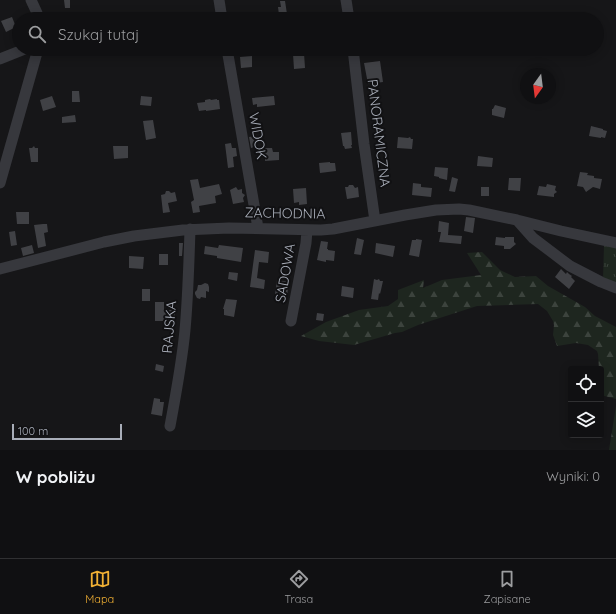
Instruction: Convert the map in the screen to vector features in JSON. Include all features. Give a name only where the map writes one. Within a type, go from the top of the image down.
[{"type":"street","points":[[31,0],[37,12]]},
{"type":"street","points":[[219,0],[221,12]]},
{"type":"street","points":[[346,0],[348,12]]},
{"type":"street","points":[[0,59],[12,54]]},
{"type":"street","points":[[0,183],[36,56]]},
{"type":"street","name":"WIDOK","points":[[228,56],[258,228]]},
{"type":"street","name":"PANORAMICZNA","points":[[354,56],[375,221]]},
{"type":"street","name":"ZACHODNIA","points":[[0,269],[104,242],[134,236],[190,229],[333,229],[436,210],[459,209],[517,220],[616,243]]},
{"type":"street","points":[[517,220],[533,238],[570,266],[616,288]]},
{"type":"street","name":"RAJSKA","points":[[170,426],[181,364],[185,329],[190,229]]},
{"type":"street","name":"SADOWA","points":[[291,322],[306,244],[307,230]]},
{"type":"green space","points":[[604,246],[616,247],[616,285],[603,280]]},
{"type":"green space","points":[[482,252],[500,270],[515,277],[536,276],[548,286],[585,307],[595,316],[616,327],[616,399],[604,396],[604,366],[599,366],[597,351],[588,345],[576,343],[557,346],[553,335],[553,321],[547,311],[538,304],[477,306],[418,325],[402,332],[354,345],[319,341],[301,336],[326,322],[359,310],[388,306],[398,299],[398,290],[424,280],[423,288],[442,280],[481,275],[467,253]]},
{"type":"green space","points":[[616,406],[616,450],[609,450]]},
{"type":"building","points":[[64,0],[70,0],[70,8],[65,8]]},
{"type":"building","points":[[280,1],[285,1],[287,12],[279,12],[278,7],[281,7]]},
{"type":"building","points":[[12,17],[12,29],[6,32],[1,21]]},
{"type":"building","points":[[252,56],[252,67],[241,68],[240,57]]},
{"type":"building","points":[[293,56],[304,56],[305,68],[294,69]]},
{"type":"building","points":[[380,61],[383,82],[368,84],[364,63]]},
{"type":"building","points":[[72,91],[79,91],[80,102],[72,102]]},
{"type":"building","points":[[52,96],[56,107],[43,111],[40,100]]},
{"type":"building","points":[[141,96],[152,97],[151,106],[140,105]]},
{"type":"building","points":[[274,96],[275,105],[257,107],[257,104],[253,105],[252,98]]},
{"type":"building","points":[[205,100],[219,100],[220,109],[199,111],[197,103],[205,102]]},
{"type":"building","points":[[495,105],[506,108],[504,118],[492,115],[492,109]]},
{"type":"building","points":[[75,115],[76,122],[62,123],[62,117]]},
{"type":"building","points":[[153,120],[156,138],[146,140],[143,121]]},
{"type":"building","points":[[591,126],[607,131],[605,138],[589,136]]},
{"type":"building","points":[[351,132],[352,148],[345,149],[343,146],[341,133]]},
{"type":"building","points":[[256,136],[257,146],[251,148],[249,137]]},
{"type":"building","points":[[398,137],[410,137],[413,139],[412,149],[397,148]]},
{"type":"building","points":[[231,143],[232,148],[236,148],[237,156],[233,157],[234,167],[228,168],[225,144]]},
{"type":"building","points":[[34,146],[35,148],[38,148],[38,162],[31,162],[29,148]]},
{"type":"building","points":[[113,146],[128,146],[128,158],[114,159]]},
{"type":"building","points":[[263,148],[272,148],[273,152],[279,152],[279,160],[265,161],[265,157],[263,157]]},
{"type":"building","points":[[478,156],[493,158],[492,167],[477,166]]},
{"type":"building","points":[[319,163],[335,163],[336,171],[320,173]]},
{"type":"building","points":[[435,167],[448,168],[447,180],[434,176]]},
{"type":"building","points":[[580,172],[588,173],[587,175],[594,176],[594,178],[602,179],[600,189],[593,187],[586,192],[583,187],[577,186]]},
{"type":"building","points":[[452,177],[458,179],[455,192],[449,191]]},
{"type":"building","points":[[509,178],[521,178],[520,191],[508,190]]},
{"type":"building","points":[[198,179],[200,188],[219,184],[222,194],[215,196],[216,203],[199,206],[200,212],[193,213],[191,202],[194,200],[190,180]]},
{"type":"building","points":[[413,183],[421,184],[421,187],[432,188],[431,197],[412,195]]},
{"type":"building","points":[[547,184],[556,186],[555,190],[557,192],[554,194],[554,197],[537,195],[539,186],[546,187]]},
{"type":"building","points":[[349,185],[353,185],[355,188],[358,187],[359,197],[347,199],[345,187],[348,187]]},
{"type":"building","points":[[236,187],[238,190],[242,189],[242,193],[245,195],[243,198],[244,202],[233,204],[230,190]]},
{"type":"building","points":[[481,187],[489,187],[489,196],[481,196]]},
{"type":"building","points":[[306,188],[307,204],[299,205],[299,202],[294,203],[293,189]]},
{"type":"building","points":[[166,191],[171,193],[175,192],[177,201],[168,203],[170,212],[163,213],[161,195],[165,194]]},
{"type":"building","points":[[16,212],[29,212],[29,224],[17,224]]},
{"type":"building","points":[[466,217],[475,218],[473,233],[464,231]]},
{"type":"building","points":[[439,221],[449,223],[448,235],[462,236],[461,244],[439,242],[441,232],[438,232]]},
{"type":"building","points":[[47,224],[48,232],[44,233],[46,246],[38,248],[34,225]]},
{"type":"building","points":[[15,231],[17,245],[11,246],[9,232]]},
{"type":"building","points":[[496,237],[514,237],[514,242],[516,244],[510,249],[504,249],[504,246],[495,245]]},
{"type":"building","points":[[357,238],[364,240],[361,255],[354,254]]},
{"type":"building","points":[[412,240],[422,240],[419,257],[409,255]]},
{"type":"building","points":[[321,241],[328,242],[328,250],[335,251],[334,261],[326,260],[326,262],[317,260]]},
{"type":"building","points":[[179,243],[183,243],[182,256],[179,256]]},
{"type":"building","points":[[376,243],[395,246],[393,257],[375,253]]},
{"type":"building","points":[[32,245],[34,253],[23,256],[21,248]]},
{"type":"building","points":[[219,245],[243,248],[241,262],[204,254],[205,246],[218,248]]},
{"type":"building","points":[[255,250],[269,252],[268,263],[259,262],[257,278],[265,280],[264,289],[250,287]]},
{"type":"building","points":[[159,254],[168,254],[168,265],[159,265]]},
{"type":"building","points":[[129,256],[144,257],[143,269],[129,268]]},
{"type":"building","points":[[561,269],[566,274],[567,272],[572,276],[571,277],[575,281],[569,289],[555,277]]},
{"type":"building","points":[[229,272],[238,273],[237,281],[228,279]]},
{"type":"building","points":[[374,279],[383,281],[378,300],[371,299]]},
{"type":"building","points":[[277,280],[289,282],[287,296],[275,294]]},
{"type":"building","points":[[205,283],[208,284],[209,287],[209,292],[206,291],[206,298],[197,298],[195,292],[198,285]]},
{"type":"building","points":[[342,286],[354,288],[353,298],[341,296]]},
{"type":"building","points":[[142,289],[150,289],[150,301],[142,301]]},
{"type":"building","points":[[226,299],[237,300],[234,317],[224,315],[223,309]]},
{"type":"building","points":[[155,302],[164,302],[164,310],[175,310],[175,319],[169,319],[169,321],[155,321]]},
{"type":"building","points":[[317,313],[324,314],[323,321],[316,320]]},
{"type":"building","points":[[156,364],[164,366],[163,372],[155,370]]},
{"type":"building","points":[[154,398],[160,399],[160,402],[164,402],[162,416],[151,414]]}]
